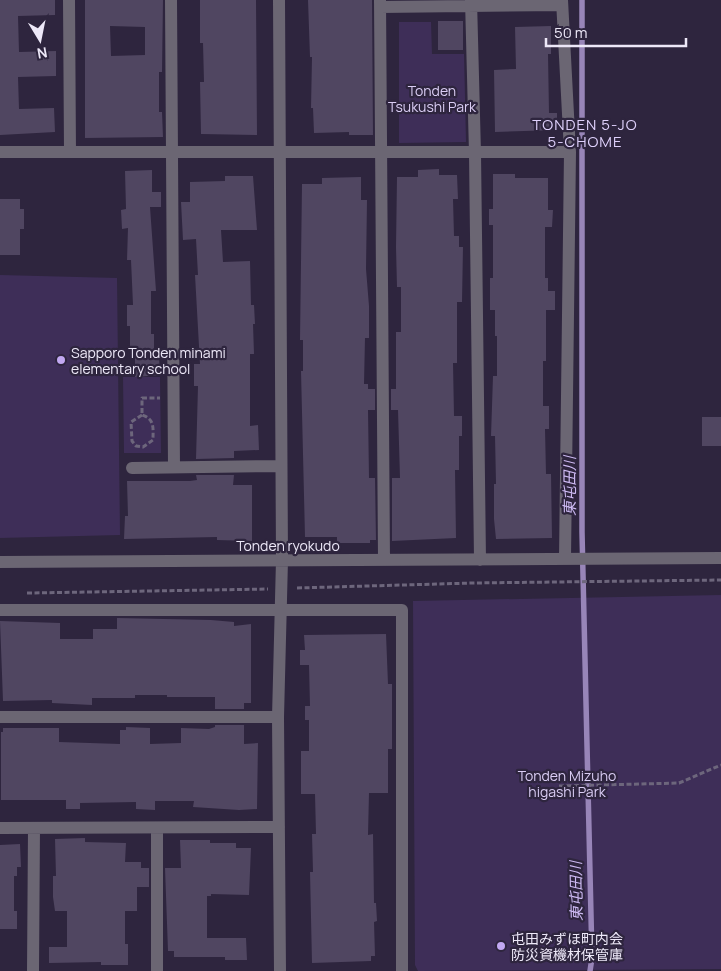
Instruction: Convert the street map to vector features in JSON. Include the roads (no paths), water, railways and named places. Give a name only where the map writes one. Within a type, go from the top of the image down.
[{"type":"street","points":[[69,0],[70,152]]},
{"type":"street","points":[[171,0],[174,467]]},
{"type":"street","points":[[279,0],[282,560],[278,717],[280,971]]},
{"type":"street","points":[[471,2],[475,153],[480,560]]},
{"type":"street","points":[[384,560],[380,3],[471,2],[562,2],[570,152],[576,559]]},
{"type":"street","points":[[0,152],[570,152]]},
{"type":"street","points":[[132,468],[280,466]]},
{"type":"street","name":"Tonden ryokudo","points":[[0,562],[721,558]]},
{"type":"street","points":[[0,610],[402,610],[402,971]]},
{"type":"street","points":[[0,717],[278,717]]},
{"type":"street","points":[[0,828],[279,827]]},
{"type":"street","points":[[33,971],[34,828]]},
{"type":"street","points":[[157,828],[157,971]]},
{"type":"waterway","name":"東屯田川","points":[[582,0],[582,532],[592,958],[590,971]]},
{"type":"place","name":"Sapporo Tonden minami elementary school","points":[[61,360]]},
{"type":"place","name":"屯田みずほ町内会 防災資機材保管庫","points":[[501,946]]},
{"type":"district","name":"TONDEN 5-JO 5-CHOME","points":[[585,132]]},
{"type":"park label","name":"Tonden Tsukushi Park","points":[[432,98]]},
{"type":"park label","name":"Tonden Mizuho higashi Park","points":[[567,784]]}]
